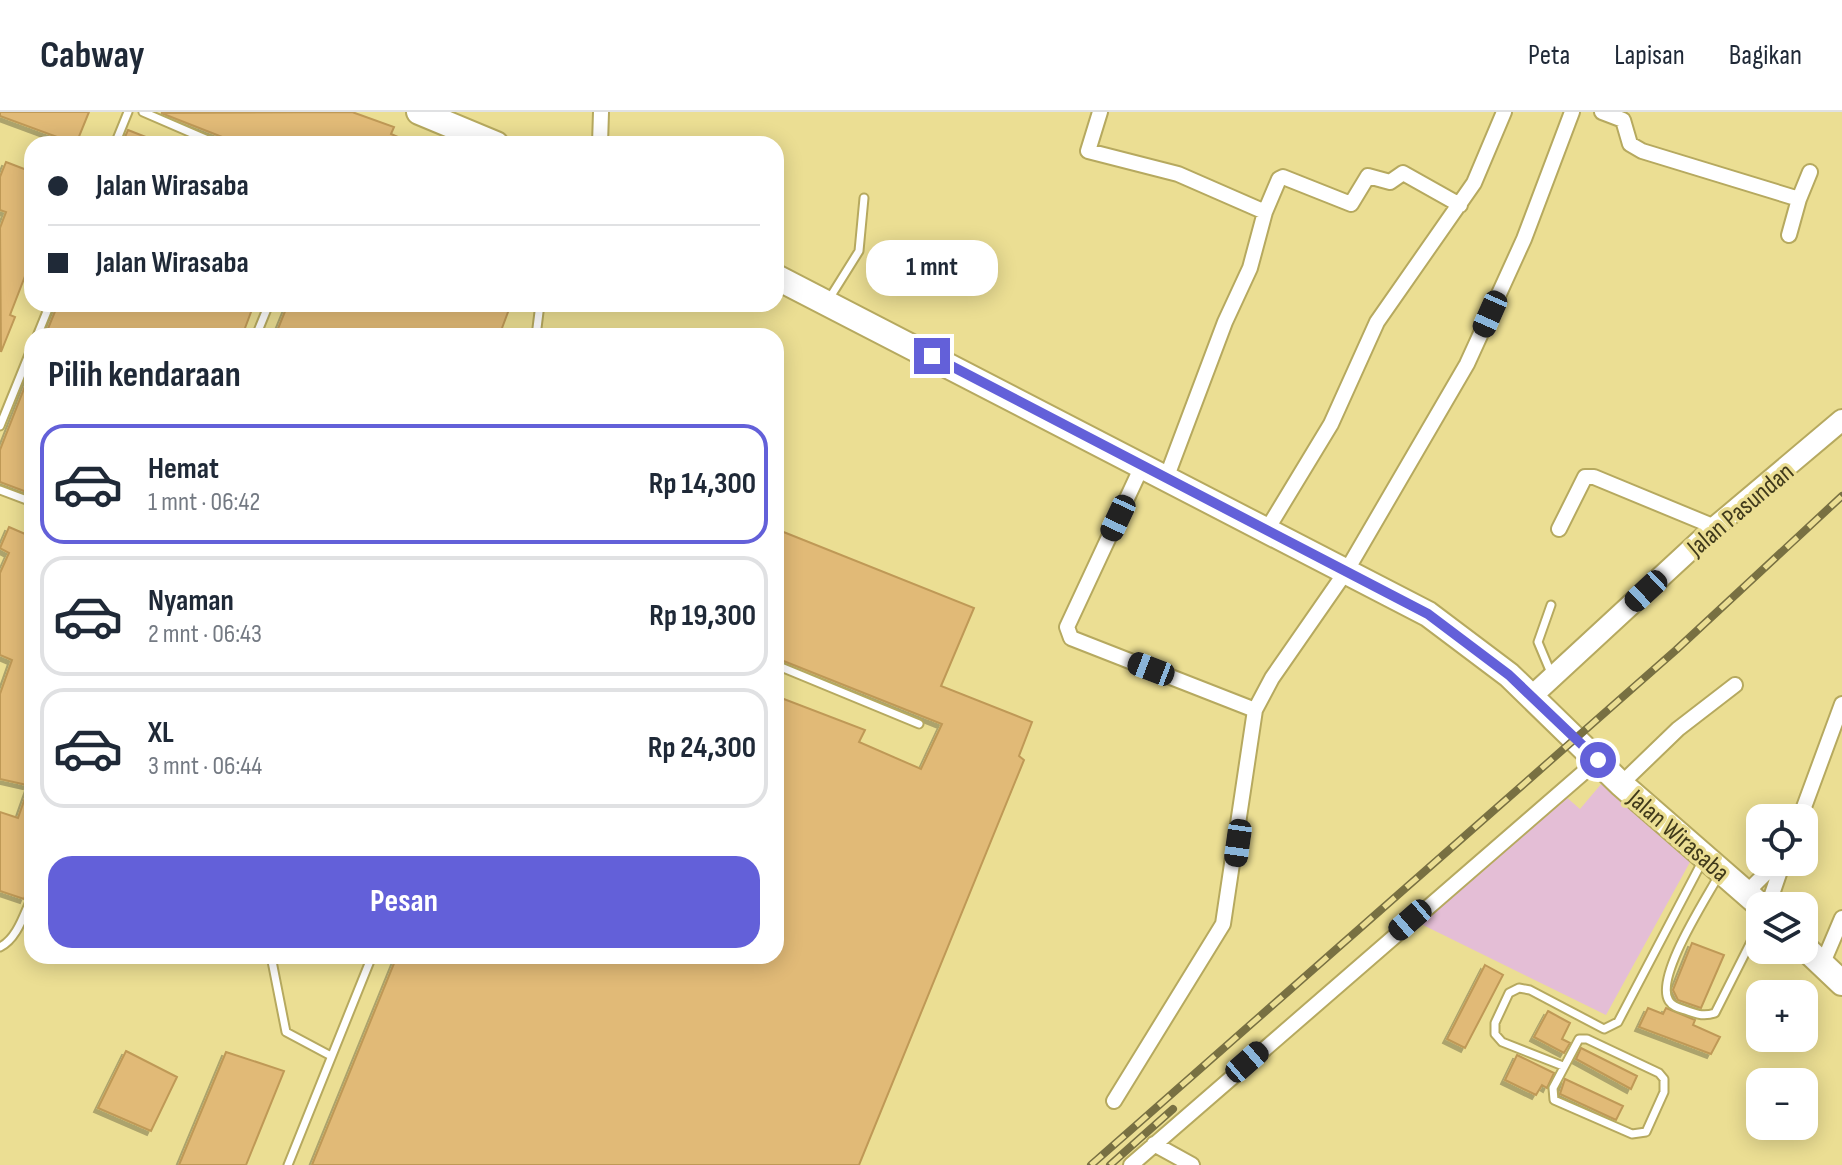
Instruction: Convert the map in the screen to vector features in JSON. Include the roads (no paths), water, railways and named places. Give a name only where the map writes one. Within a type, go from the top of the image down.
[{"type":"main road","points":[[419,112],[477,136]]},
{"type":"main road","name":"Jalan Wirasaba","points":[[784,281],[1268,528],[1428,614],[1532,696],[1621,784],[1746,894]]},
{"type":"main road","points":[[1818,961],[1842,983]]},
{"type":"street","points":[[600,136],[601,112]]},
{"type":"street","points":[[1100,112],[1088,151],[1178,174],[1265,212]]},
{"type":"street","points":[[1268,528],[1331,424],[1377,322],[1460,205],[1482,168],[1504,112]]},
{"type":"street","points":[[1114,1101],[1223,924],[1235,865],[1246,753],[1255,710],[1272,678],[1347,570],[1467,364],[1524,239],[1572,112]]},
{"type":"street","points":[[1602,112],[1623,120],[1630,144],[1642,151],[1799,199]]},
{"type":"street","points":[[1789,235],[1810,172]]},
{"type":"street","points":[[1167,476],[1225,322],[1250,268],[1265,212],[1281,177],[1351,204],[1368,176],[1390,182],[1403,173],[1460,205]]},
{"type":"street","name":"Jalan Pasundan","points":[[1532,696],[1715,527],[1842,420]]},
{"type":"street","points":[[1143,464],[1067,627],[1067,634],[1255,710]]},
{"type":"street","points":[[1559,529],[1585,477],[1715,527]]},
{"type":"street","points":[[1621,784],[1667,738],[1735,685]]},
{"type":"street","points":[[1805,804],[1842,704]]},
{"type":"street","points":[[1131,1165],[1598,760]]},
{"type":"street","points":[[1822,965],[1842,918]]},
{"type":"street","points":[[1154,1144],[1192,1165]]},
{"type":"lane","points":[[118,136],[128,112]]},
{"type":"lane","points":[[143,112],[198,136]]},
{"type":"lane","points":[[827,302],[859,251],[864,198]]},
{"type":"lane","points":[[0,426],[24,367]]},
{"type":"lane","points":[[0,490],[24,499]]},
{"type":"lane","points":[[1551,605],[1538,642],[1545,666],[1554,677]]},
{"type":"lane","points":[[784,668],[919,724]]},
{"type":"lane","points":[[1713,864],[1672,964],[1666,983],[1668,1000],[1674,1006],[1703,1016],[1715,1013],[1746,952]]},
{"type":"lane","points":[[1563,1066],[1502,1042],[1495,1034],[1495,1023],[1509,993],[1519,988],[1530,990],[1604,1029],[1611,1028],[1618,1022],[1713,864]]},
{"type":"lane","points":[[0,947],[17,930],[24,915]]},
{"type":"lane","points":[[273,964],[286,1032],[331,1056]]},
{"type":"lane","points":[[288,1165],[369,964]]},
{"type":"lane","points":[[1579,1039],[1587,1039],[1659,1073],[1664,1079],[1664,1092],[1646,1132],[1632,1134],[1554,1100],[1553,1088],[1563,1066],[1579,1039]]},
{"type":"railway","points":[[1091,1165],[1676,650],[1842,496]]},
{"type":"railway","points":[[1110,1165],[1173,1109]]}]
